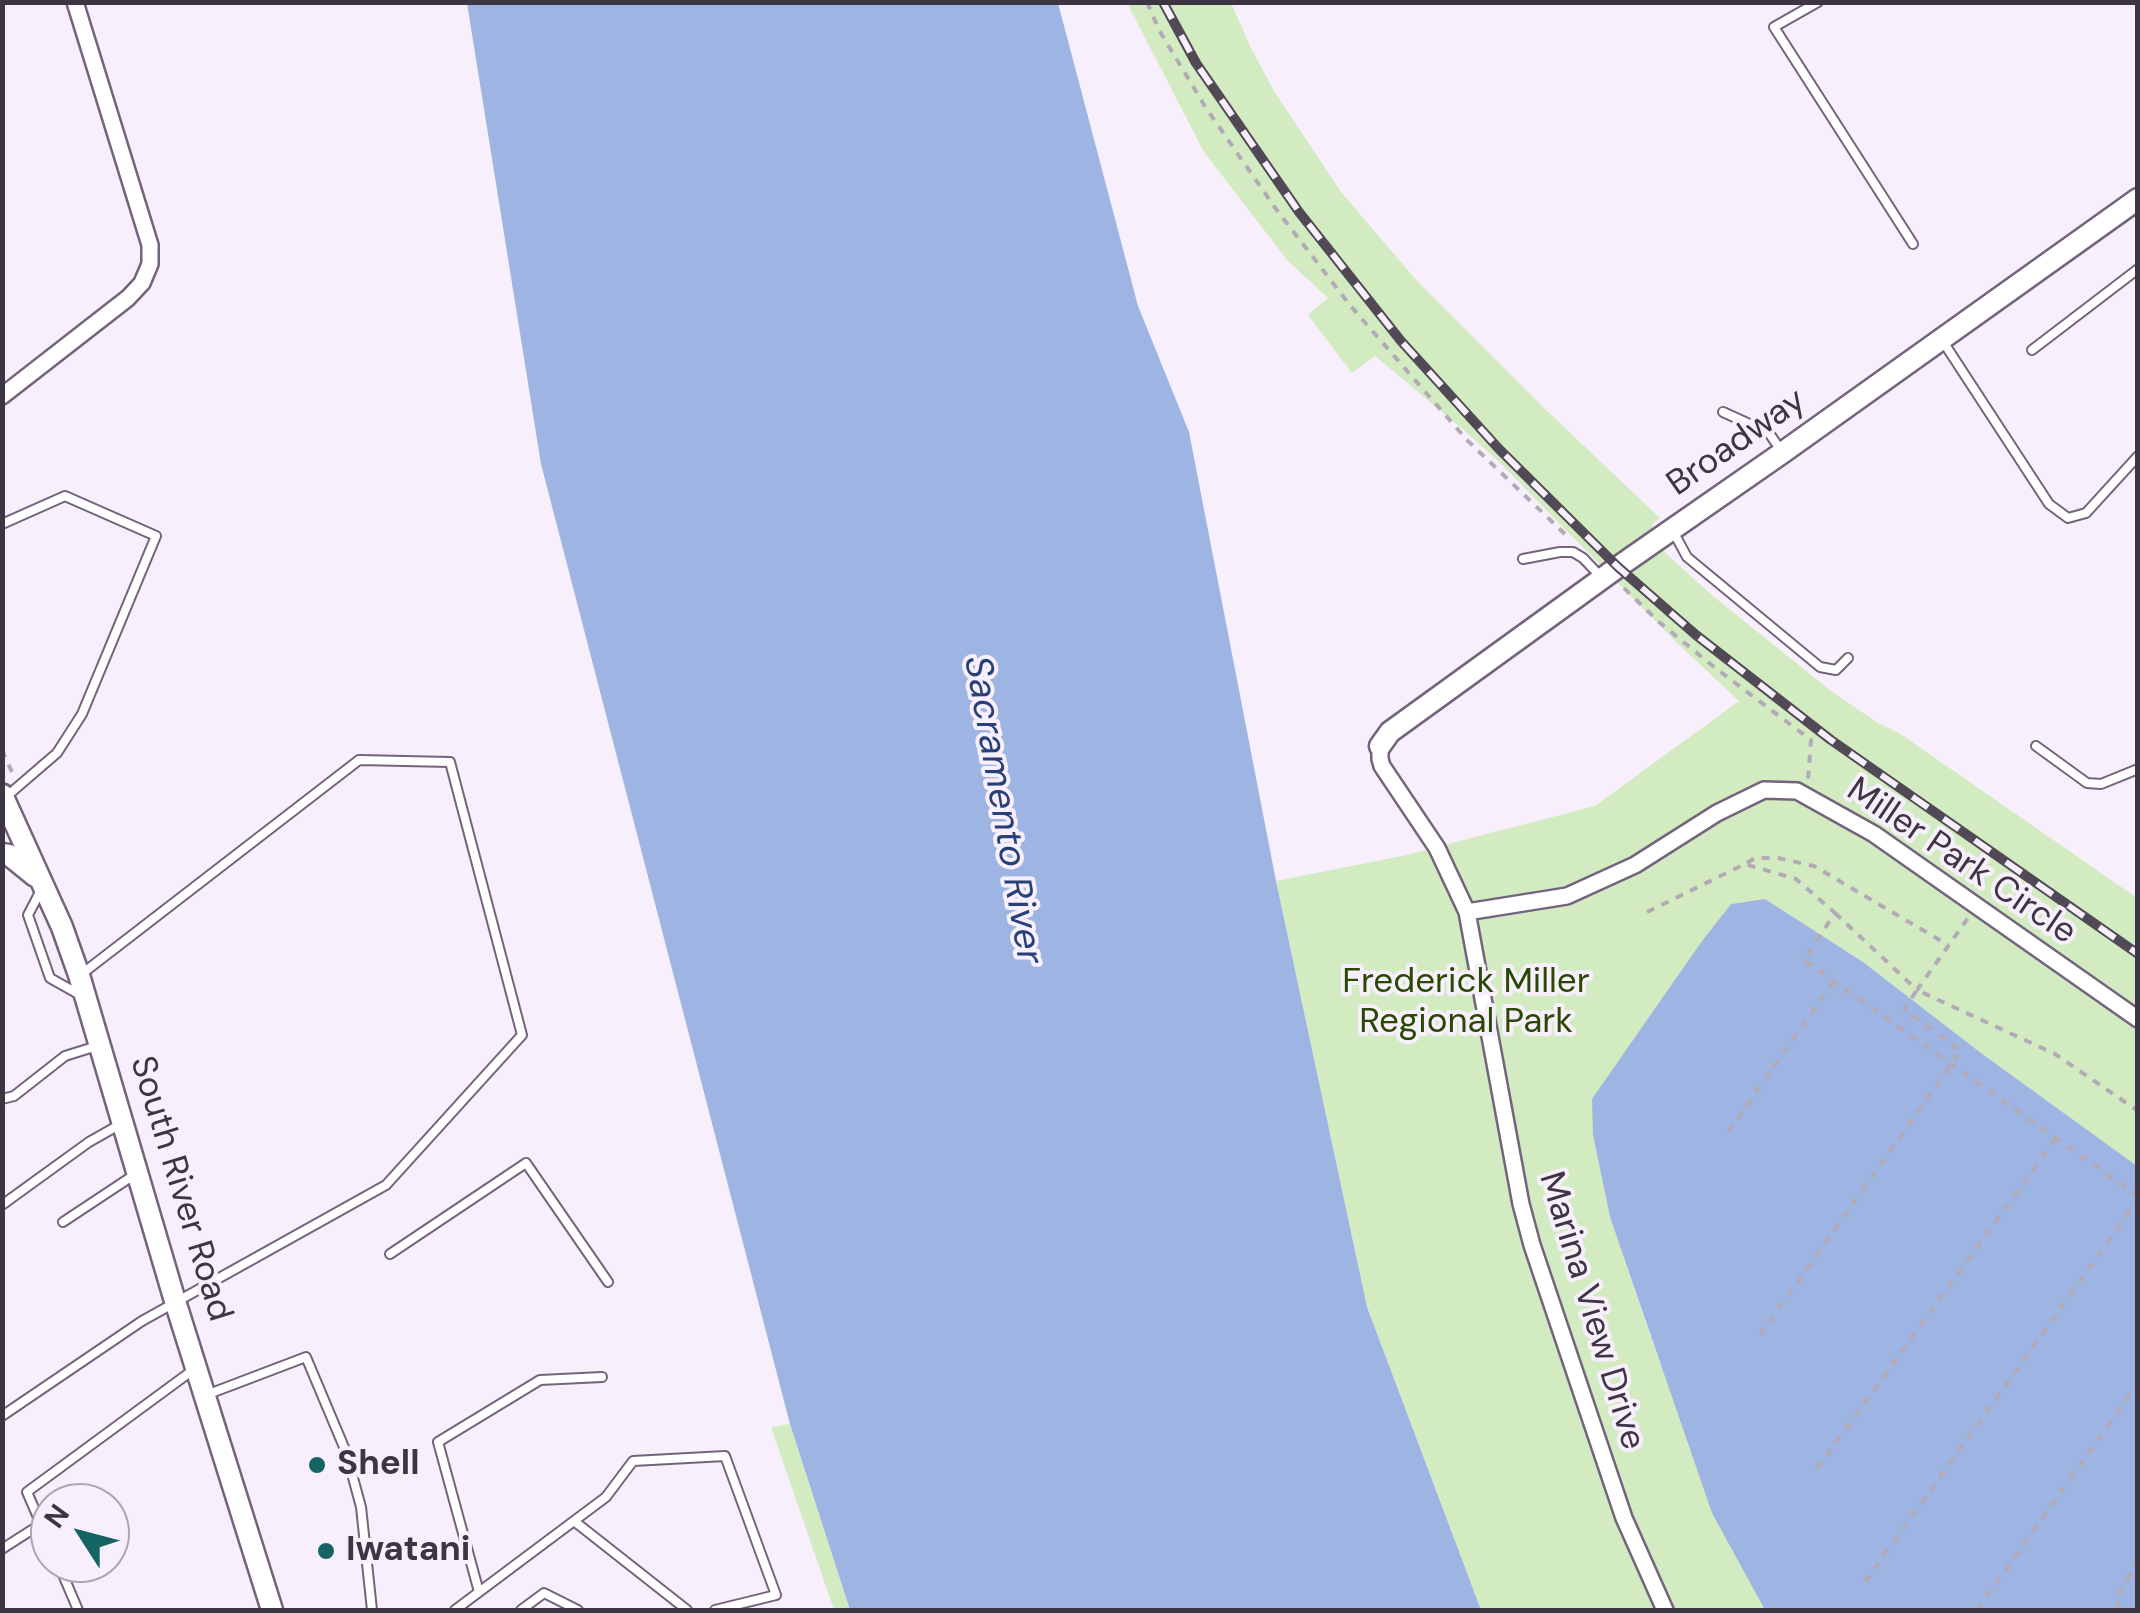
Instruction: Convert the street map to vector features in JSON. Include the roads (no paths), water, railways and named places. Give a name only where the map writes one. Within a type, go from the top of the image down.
[{"type":"street","points":[[2,396],[128,298],[142,283],[150,264],[150,246],[75,2]]},
{"type":"street","name":"Broadway","points":[[1380,746],[1390,732],[1606,576],[1941,338],[2134,209]]},
{"type":"street","name":"Marina View Drive","points":[[1380,746],[1382,766],[1437,848],[1467,912],[1532,1245],[1624,1518],[1665,1610]]},
{"type":"street","name":"Miller Park Circle","points":[[1467,912],[1566,896],[1635,866],[1717,812],[1764,790],[1798,791],[1874,834],[2138,1019]]},
{"type":"street","name":"South River Road","points":[[3,793],[80,975],[175,1301],[272,1610]]},
{"type":"street","points":[[2,854],[9,855],[42,883]]},
{"type":"lane","points":[[1818,2],[1774,26],[1913,244]]},
{"type":"lane","points":[[2032,350],[2138,269]]},
{"type":"lane","points":[[1941,338],[2049,504],[2068,518],[2086,513],[2138,456]]},
{"type":"lane","points":[[1723,412],[1769,433],[1782,452]]},
{"type":"lane","points":[[2,524],[64,496],[156,536],[82,714],[56,753],[3,793]]},
{"type":"lane","points":[[1672,529],[1688,557],[1820,667],[1836,670],[1848,658]]},
{"type":"lane","points":[[1523,559],[1572,552],[1606,576]]},
{"type":"lane","points":[[2036,746],[2087,783],[2101,784],[2138,770]]},
{"type":"lane","points":[[2,1416],[175,1301],[386,1185],[522,1035],[450,762],[359,760],[80,975]]},
{"type":"lane","points":[[42,883],[28,914],[50,978],[86,998]]},
{"type":"lane","points":[[2,1099],[14,1096],[66,1056],[100,1046]]},
{"type":"lane","points":[[2,1205],[89,1142],[123,1123]]},
{"type":"lane","points":[[390,1254],[526,1163],[608,1282]]},
{"type":"lane","points":[[64,1222],[138,1173]]},
{"type":"lane","points":[[206,1395],[306,1357],[346,1452],[361,1506],[372,1610]]},
{"type":"lane","points":[[39,1483],[197,1367]]},
{"type":"lane","points":[[479,1592],[438,1442],[540,1380],[602,1377]]},
{"type":"lane","points":[[455,1610],[606,1497],[633,1461],[725,1456],[776,1595],[715,1610]]},
{"type":"lane","points":[[574,1521],[688,1610]]},
{"type":"lane","points":[[2,1550],[30,1531]]},
{"type":"lane","points":[[67,1583],[78,1610]]},
{"type":"lane","points":[[521,1610],[544,1593],[578,1610]]},
{"type":"water","name":"Sacramento River","points":[[467,3],[1058,3],[1138,306],[1189,432],[1276,881],[1367,1307],[1481,1610],[850,1610],[790,1424],[541,464]]},
{"type":"water","points":[[1765,899],[1863,962],[2137,1166],[2137,1610],[1765,1610],[1712,1513],[1610,1217],[1593,1135],[1592,1099],[1731,904]]},
{"type":"railway","points":[[1163,2],[1196,63],[1299,212],[1401,341],[1499,449],[1618,567],[1696,635],[1831,740],[2138,954]]},
{"type":"place","name":"Shell","points":[[317,1465]]},
{"type":"place","name":"Iwatani","points":[[326,1551]]},
{"type":"park label","name":"Frederick Miller Regional Park","points":[[1466,1003]]}]
